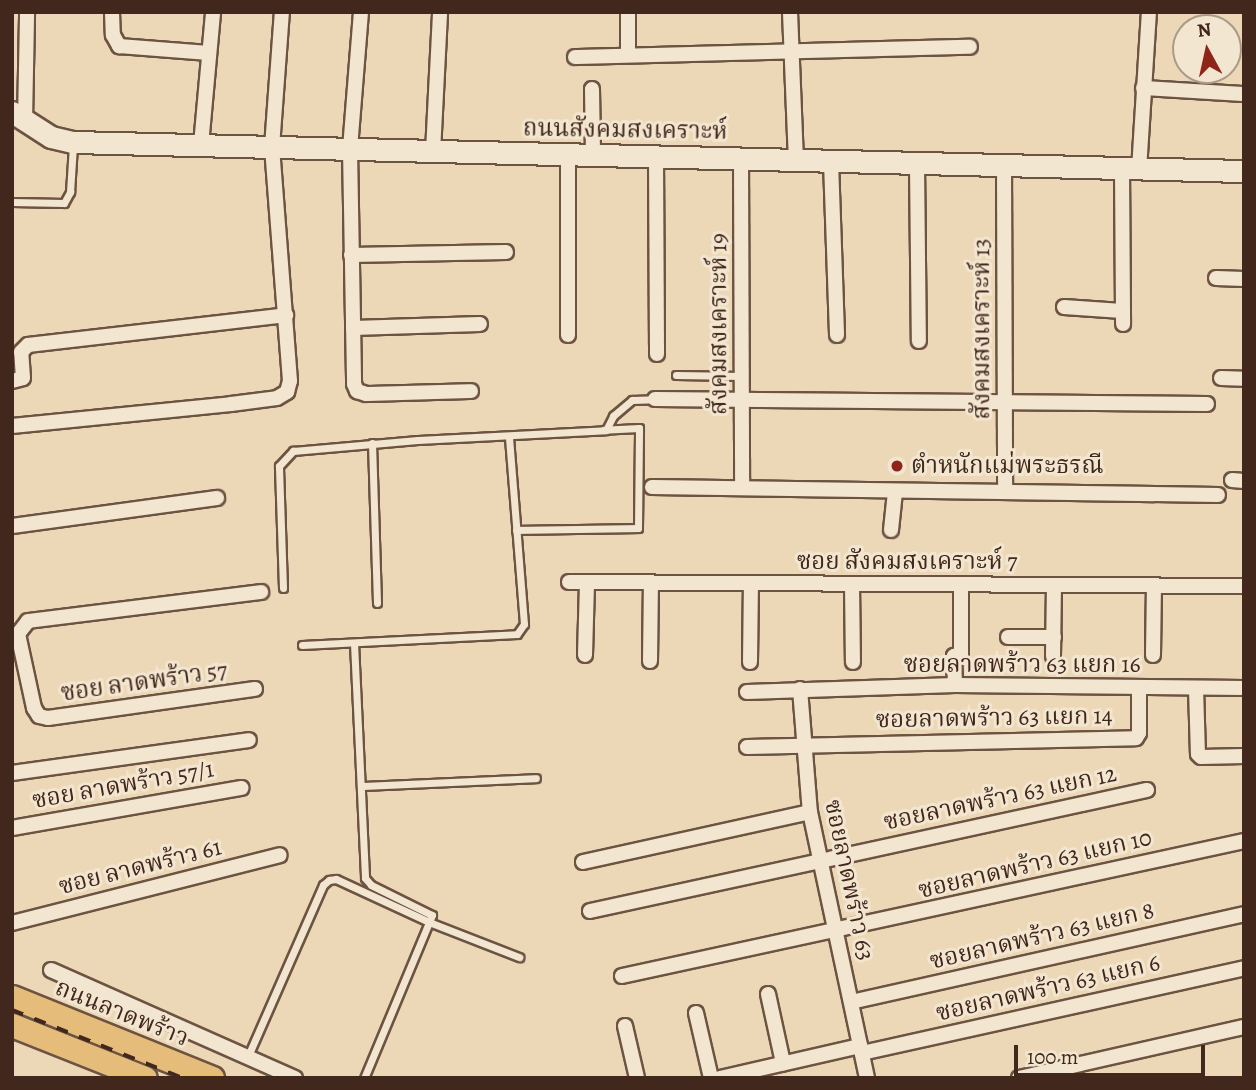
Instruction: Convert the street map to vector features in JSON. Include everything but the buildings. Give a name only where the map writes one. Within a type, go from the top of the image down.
[{"type":"main road","name":"ถนนสังคมสงเคราะห์","points":[[18,116],[51,137],[73,142],[1244,171]]},
{"type":"main road","name":"ถนนลาดพร้าว","points":[[12,998],[212,1078]]},
{"type":"main road","points":[[12,1025],[145,1078]]},
{"type":"street","points":[[18,116],[27,12]]},
{"type":"street","points":[[112,12],[113,35],[120,46],[209,53]]},
{"type":"street","points":[[201,145],[213,12]]},
{"type":"street","points":[[12,426],[277,398],[287,392],[290,381],[286,315],[272,147],[282,12]]},
{"type":"street","points":[[361,12],[350,149],[353,328],[357,391],[366,394],[471,391]]},
{"type":"street","points":[[433,152],[440,12]]},
{"type":"street","points":[[628,12],[628,55]]},
{"type":"street","points":[[790,12],[796,161]]},
{"type":"street","points":[[1064,307],[1123,318],[1130,169],[1143,88],[1149,12]]},
{"type":"street","points":[[575,57],[792,54],[970,47]]},
{"type":"street","points":[[1143,88],[1244,94]]},
{"type":"street","points":[[592,89],[593,155]]},
{"type":"street","points":[[568,155],[568,335]]},
{"type":"street","points":[[656,157],[657,354]]},
{"type":"street","name":"สังคมสงเคราะห์ 19","points":[[741,159],[742,488]]},
{"type":"street","points":[[831,162],[837,335]]},
{"type":"street","points":[[917,164],[919,341]]},
{"type":"street","name":"สังคมสงเคราะห์ 13","points":[[1004,166],[1005,492]]},
{"type":"street","points":[[351,255],[506,252]]},
{"type":"street","points":[[1216,278],[1244,279]]},
{"type":"street","points":[[12,381],[23,378],[21,352],[29,345],[286,315]]},
{"type":"street","points":[[353,328],[480,324]]},
{"type":"street","points":[[1221,378],[1244,379]]},
{"type":"street","points":[[655,398],[1206,404]]},
{"type":"street","points":[[652,487],[1218,495]]},
{"type":"street","points":[[891,530],[895,491]]},
{"type":"street","points":[[12,526],[217,498]]},
{"type":"street","name":"ซอย สังคมสงเคราะห์ 7","points":[[569,582],[1244,586]]},
{"type":"street","points":[[585,655],[587,582]]},
{"type":"street","points":[[650,661],[651,583]]},
{"type":"street","points":[[750,662],[751,584]]},
{"type":"street","points":[[852,584],[853,662]]},
{"type":"street","points":[[955,685],[954,656],[961,654],[961,585]]},
{"type":"street","points":[[1053,656],[1054,586]]},
{"type":"street","points":[[1153,655],[1154,586]]},
{"type":"street","name":"ซอย ลาดพร้าว 57","points":[[255,689],[48,718],[39,716],[34,708],[15,635],[28,621],[261,592]]},
{"type":"street","points":[[1008,636],[1054,637]]},
{"type":"street","name":"ซอยลาดพร้าว 63 แยก 16","points":[[747,692],[955,685],[1244,688]]},
{"type":"street","points":[[1196,688],[1198,754],[1201,757],[1244,756]]},
{"type":"street","name":"ซอยลาดพร้าว 63","points":[[800,689],[802,745],[810,812],[867,1078]]},
{"type":"street","name":"ซอยลาดพร้าว 63 แยก 14","points":[[802,745],[1136,738],[1139,733],[1139,689]]},
{"type":"street","points":[[12,773],[249,740]]},
{"type":"street","points":[[747,747],[802,745]]},
{"type":"street","name":"ซอย ลาดพร้าว 57/1","points":[[12,828],[242,788]]},
{"type":"street","name":"ซอยลาดพร้าว 63 แยก 12","points":[[590,911],[1147,790]]},
{"type":"street","points":[[583,862],[810,812]]},
{"type":"street","name":"ซอยลาดพร้าว 63 แยก 10","points":[[622,976],[836,932],[1244,841]]},
{"type":"street","name":"ซอย ลาดพร้าว 61","points":[[12,923],[279,855]]},
{"type":"street","name":"ซอยลาดพร้าว 63 แยก 8","points":[[851,1002],[1244,914]]},
{"type":"street","name":"ซอยลาดพร้าว 63 แยก 6","points":[[720,1078],[1244,968]]},
{"type":"street","points":[[51,970],[295,1078]]},
{"type":"street","points":[[768,994],[783,1063]]},
{"type":"street","points":[[696,1013],[711,1078]]},
{"type":"street","points":[[625,1026],[637,1078]]},
{"type":"street","points":[[1019,1078],[1244,1027]]},
{"type":"lane","points":[[12,202],[64,203],[70,192],[73,142]]},
{"type":"lane","points":[[676,375],[742,376]]},
{"type":"lane","points":[[604,430],[613,416],[632,400],[655,398]]},
{"type":"lane","points":[[283,588],[279,466],[293,451],[372,443],[639,428],[638,528],[516,530]]},
{"type":"lane","points":[[303,645],[517,634],[524,624],[509,437]]},
{"type":"lane","points":[[372,443],[377,603]]},
{"type":"lane","points":[[354,643],[365,878],[371,885],[429,912],[429,922],[364,1078]]},
{"type":"lane","points":[[361,786],[536,778]]},
{"type":"lane","points":[[248,1056],[323,885],[328,880],[336,879],[429,922],[519,957]]},
{"type":"railway","points":[[12,1010],[183,1078]]},
{"type":"place","name":"ตำหนักแม่พระธรณี","points":[[897,466]]}]
